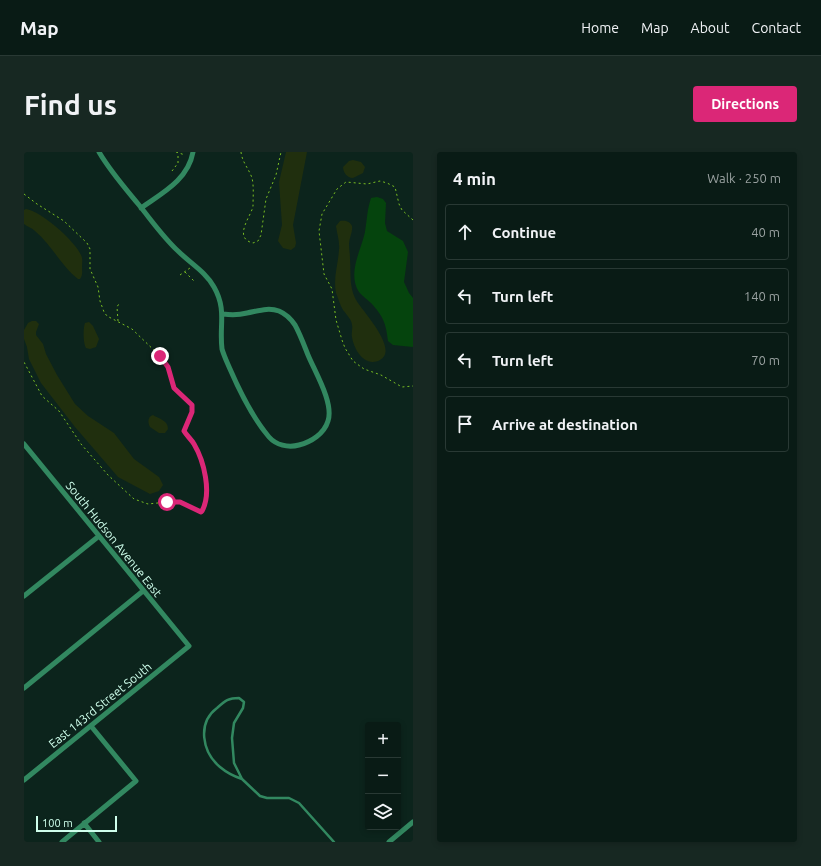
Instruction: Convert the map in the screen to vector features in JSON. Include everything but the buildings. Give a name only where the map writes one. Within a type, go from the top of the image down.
[{"type":"street","points":[[99,152],[141,208],[171,244],[206,276],[214,287],[223,314],[221,328],[223,351],[232,375],[255,418],[266,433],[275,442],[288,447],[300,445],[318,436],[328,421],[329,409],[323,390],[295,325],[287,316],[274,310],[262,310],[241,314],[223,314]]},
{"type":"street","points":[[141,208],[180,180],[190,164],[192,155]]},
{"type":"street","name":"South Hudson Avenue East","points":[[24,444],[189,646]]},
{"type":"street","points":[[24,596],[99,536]]},
{"type":"street","points":[[24,688],[144,591]]},
{"type":"street","name":"East 143rd Street South","points":[[24,780],[189,646]]},
{"type":"street","points":[[62,842],[136,781],[90,726]]},
{"type":"street","points":[[389,842],[413,822]]},
{"type":"street","points":[[84,823],[99,842]]},
{"type":"lane","points":[[242,779],[229,774],[218,766],[205,745],[204,727],[206,720],[211,712],[230,698],[239,698],[244,702],[243,708],[234,723],[232,738],[234,762],[242,779],[260,796],[267,798],[289,798],[299,803],[334,842]]},
{"type":"path","points":[[176,152],[192,155]]},
{"type":"path","points":[[241,152],[253,183],[252,210],[245,223],[244,234],[248,241],[253,243],[258,241],[261,236],[266,199],[276,175],[280,152]]},
{"type":"path","points":[[172,171],[178,163],[178,153]]},
{"type":"path","points":[[413,220],[402,210],[395,187],[387,182],[380,181],[367,184],[346,182],[337,189],[322,214],[319,231],[324,274],[330,284],[339,332],[349,355],[364,369],[402,387],[413,386]]},
{"type":"path","points":[[24,194],[64,221],[87,243],[90,249],[91,272],[98,287],[102,308],[107,316],[132,329],[164,361],[174,388],[191,403],[192,412],[184,431],[197,450],[205,473],[207,500],[202,511],[199,512],[177,501],[148,504],[136,501],[108,475],[81,444],[59,411],[40,394],[24,362]]},
{"type":"path","points":[[180,275],[193,265]]},
{"type":"path","points":[[185,272],[194,282]]},
{"type":"path","points":[[118,321],[117,307],[120,302]]},
{"type":"shaded area","points":[[286,152],[307,152],[293,225],[296,243],[295,247],[291,250],[283,248],[278,241],[282,225],[279,182]]},
{"type":"shaded area","points":[[353,160],[361,162],[365,167],[363,173],[353,178],[346,174],[343,167],[349,161]]},
{"type":"shaded area","points":[[377,197],[383,199],[386,203],[385,223],[387,231],[403,241],[408,252],[404,282],[413,298],[413,347],[393,345],[388,341],[385,324],[381,316],[371,303],[359,292],[354,277],[356,262],[365,232],[371,198]]},
{"type":"shaded area","points":[[26,209],[40,215],[48,221],[65,235],[78,249],[82,260],[82,276],[80,279],[78,279],[66,268],[34,230],[24,224],[24,210]]},
{"type":"shaded area","points":[[340,221],[347,221],[352,226],[349,244],[353,293],[358,303],[377,329],[385,347],[385,355],[380,360],[375,362],[365,360],[355,347],[352,337],[351,321],[342,308],[336,293],[335,277],[339,241],[336,226]]},
{"type":"shaded area","points":[[36,321],[39,324],[36,335],[43,344],[46,354],[57,375],[75,404],[88,416],[114,433],[134,459],[159,477],[163,485],[159,491],[150,494],[118,477],[75,427],[41,383],[29,359],[24,339],[24,330],[28,323]]},
{"type":"shaded area","points":[[89,322],[93,326],[99,339],[96,347],[90,349],[86,348],[84,343],[85,323]]},
{"type":"shaded area","points":[[153,415],[163,420],[168,426],[165,433],[159,433],[150,427],[148,422]]},
{"type":"route","points":[[160,356],[168,367],[174,388],[192,405],[192,412],[184,431],[193,443],[205,473],[207,495],[206,503],[201,512],[177,501],[167,502]]}]
